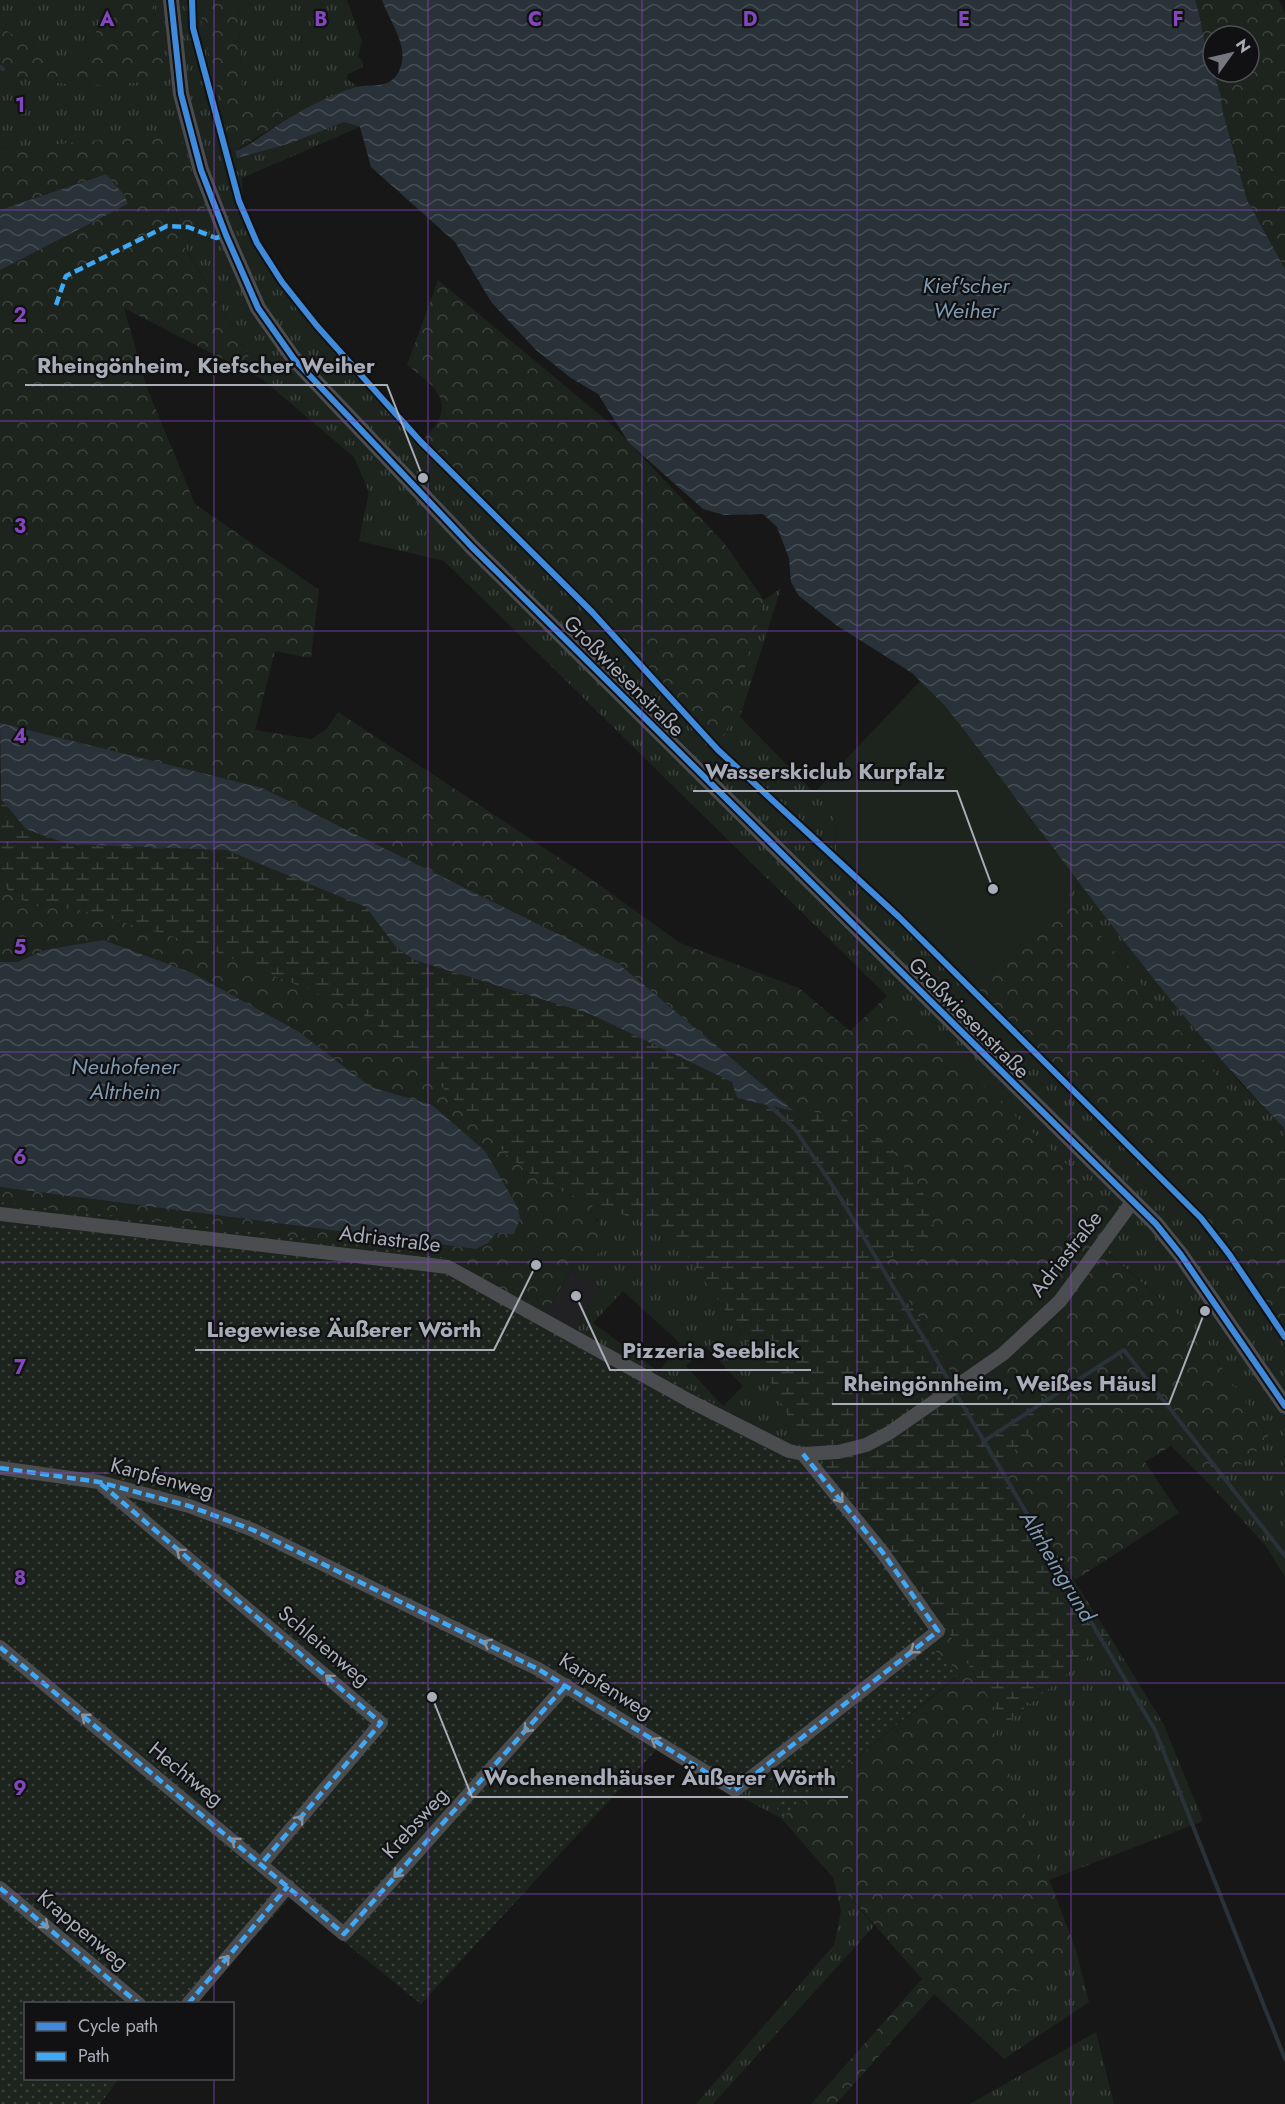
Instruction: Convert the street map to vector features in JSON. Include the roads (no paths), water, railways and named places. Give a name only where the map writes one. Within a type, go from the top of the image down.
[{"type":"street","name":"Großwiesenstraße","points":[[171,0],[172,31],[181,94],[201,170],[244,279],[258,308],[294,359],[497,572],[1133,1201],[1181,1256],[1285,1406]]},
{"type":"street","name":"Adriastraße","points":[[0,1214],[448,1267],[688,1400],[789,1451],[803,1454],[838,1452],[866,1445],[889,1433],[1004,1354],[1060,1301],[1133,1201]]},
{"type":"street","name":"Karpfenweg","points":[[0,1468],[99,1482],[189,1506],[253,1530],[538,1669],[735,1790],[938,1631],[884,1553],[803,1454]]},
{"type":"street","name":"Schleienweg","points":[[99,1482],[381,1723],[262,1863]]},
{"type":"street","name":"Hechtweg","points":[[0,1647],[262,1863],[344,1934]]},
{"type":"street","name":"Krebsweg","points":[[344,1934],[566,1685]]},
{"type":"street","points":[[190,2002],[288,1886]]},
{"type":"street","name":"Krappenweg","points":[[0,1888],[137,2002]]},
{"type":"water","name":"Kief'scher Weiher","points":[[382,0],[1195,0],[1201,25],[1201,84],[1217,84],[1247,200],[1285,269],[1285,1129],[1239,1080],[1151,976],[945,706],[912,673],[836,625],[799,596],[791,582],[789,558],[777,527],[763,514],[724,515],[703,509],[629,443],[598,394],[571,378],[536,350],[492,303],[455,242],[371,167],[360,127],[344,122],[291,143],[237,158],[235,151],[316,103],[347,90],[389,82],[398,73],[402,64],[403,55],[398,36]]},
{"type":"water","points":[[106,174],[124,195],[128,204],[0,270],[0,210]]},
{"type":"water","points":[[0,723],[262,788],[619,964],[794,1111],[737,1098],[732,1082],[590,1014],[414,960],[396,947],[366,907],[226,850],[67,844],[26,829],[1,799]]},
{"type":"water","name":"Neuhofener Altrhein","points":[[103,940],[192,973],[299,1032],[371,1087],[432,1105],[485,1151],[518,1208],[520,1218],[514,1234],[496,1233],[488,1243],[476,1249],[0,1187],[0,962],[17,962],[45,950]]},
{"type":"waterway","name":"Altrheingrund","points":[[769,1105],[795,1129],[840,1197],[952,1386]]},
{"type":"waterway","points":[[984,1441],[1124,1350],[1285,1556]]},
{"type":"waterway","name":"Altrheingrund","points":[[955,1392],[1155,1730],[1285,2059]]},
{"type":"place","name":"Rheingönheim, Kiefscher Weiher","points":[[423,478]]},
{"type":"place","name":"Wasserskiclub Kurpfalz","points":[[993,889]]},
{"type":"place","name":"Liegewiese Äußerer Wörth","points":[[536,1265]]},
{"type":"place","name":"Pizzeria Seeblick","points":[[576,1296]]},
{"type":"place","name":"Rheingönnheim, Weißes Häusl","points":[[1205,1311]]},
{"type":"place","name":"Wochenendhäuser Äußerer Wörth","points":[[432,1697]]}]
